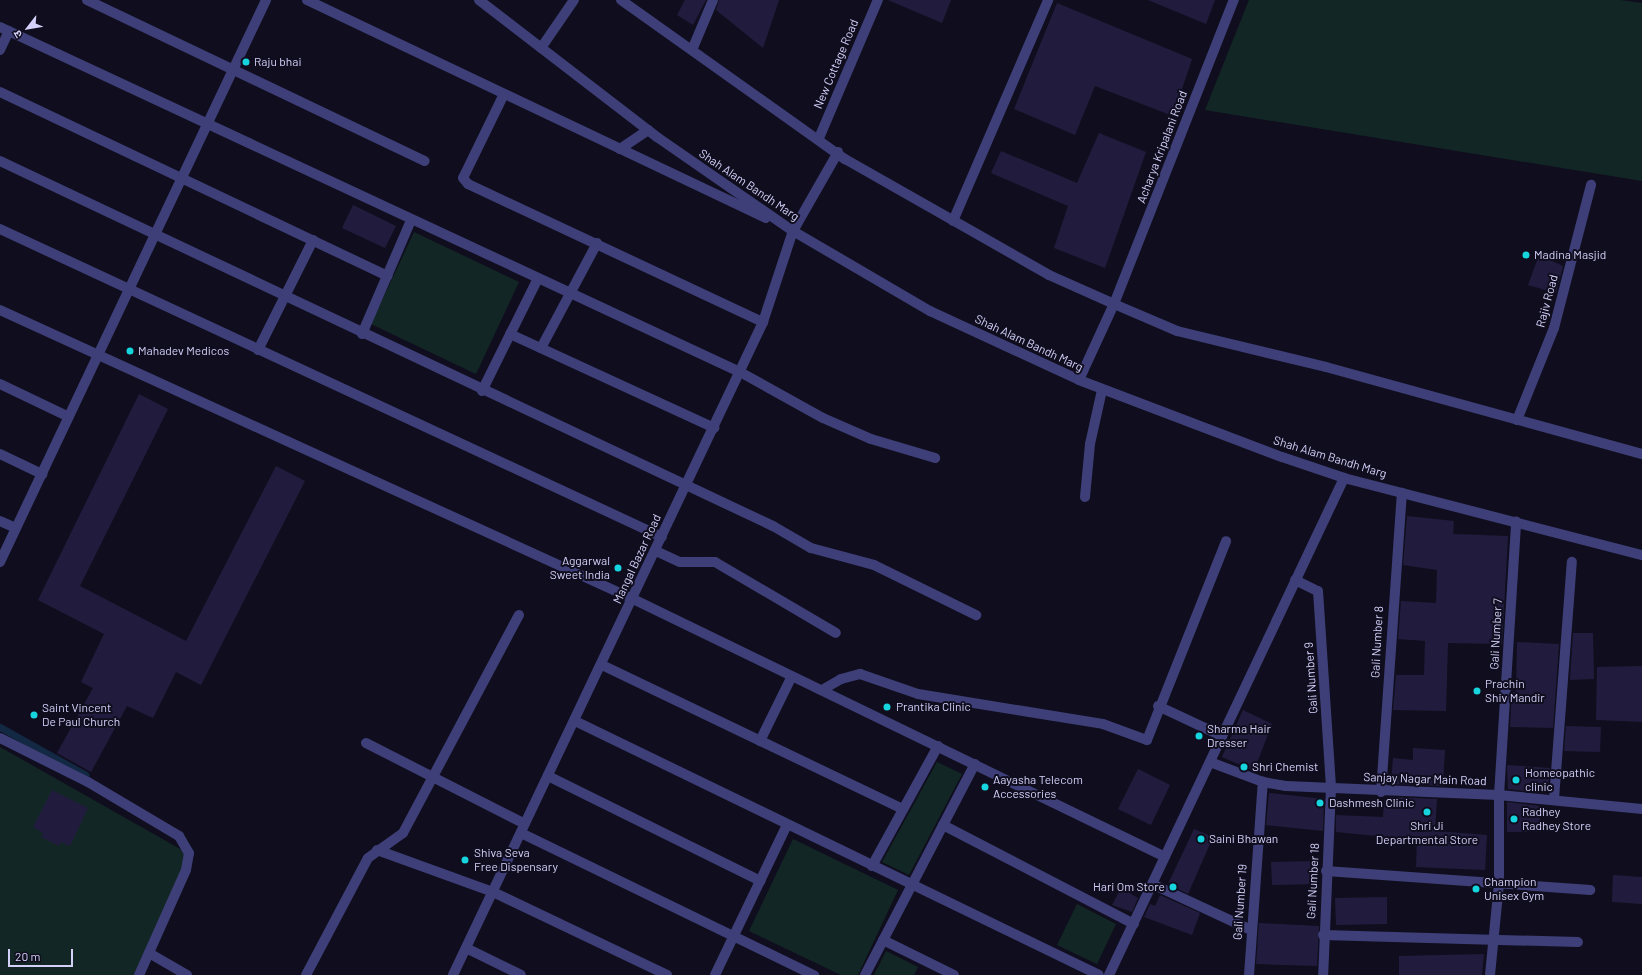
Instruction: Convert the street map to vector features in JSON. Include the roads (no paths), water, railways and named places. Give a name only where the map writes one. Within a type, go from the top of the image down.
[{"type":"street","points":[[87,0],[425,162]]},
{"type":"street","points":[[0,562],[266,0]]},
{"type":"street","points":[[307,0],[793,231]]},
{"type":"street","name":"Shah Alam Bandh Marg","points":[[479,0],[648,130],[793,231],[930,311],[1102,390],[1344,478],[1642,555]]},
{"type":"street","points":[[541,48],[574,0]]},
{"type":"street","points":[[621,0],[838,152],[1049,275],[1114,304],[1177,331],[1642,454]]},
{"type":"street","points":[[692,50],[713,0]]},
{"type":"street","name":"New Cottage Road","points":[[819,138],[878,0]]},
{"type":"street","points":[[954,221],[1048,0]]},
{"type":"street","name":"Acharya Kripalani Road","points":[[1079,380],[1114,304],[1234,0]]},
{"type":"street","points":[[0,50],[4,29],[537,280],[740,372],[817,415],[871,439],[935,458]]},
{"type":"street","points":[[0,92],[387,276]]},
{"type":"street","points":[[504,94],[463,178],[468,184],[597,243],[763,322]]},
{"type":"street","points":[[620,149],[648,130]]},
{"type":"street","name":"Mangal Bazar Road","points":[[453,975],[602,665],[763,322],[793,231],[838,152]]},
{"type":"street","points":[[0,161],[482,391],[686,487],[774,526],[811,548],[874,565],[976,615]]},
{"type":"street","name":"Rajiv Road","points":[[1517,420],[1554,328],[1591,185]]},
{"type":"street","points":[[362,334],[411,220]]},
{"type":"street","points":[[0,229],[662,537]]},
{"type":"street","points":[[258,350],[312,240]]},
{"type":"street","points":[[541,348],[597,243]]},
{"type":"street","points":[[482,391],[537,280]]},
{"type":"street","points":[[0,310],[98,357],[633,599],[1165,857]]},
{"type":"street","points":[[510,334],[714,428]]},
{"type":"street","points":[[0,384],[69,416]]},
{"type":"street","points":[[1085,497],[1090,444],[1102,390]]},
{"type":"street","points":[[0,454],[42,474]]},
{"type":"street","points":[[1109,975],[1344,478]]},
{"type":"street","name":"Gali Number 8","points":[[1381,792],[1402,493]]},
{"type":"street","points":[[0,520],[16,528]]},
{"type":"street","name":"Gali Number 7","points":[[1490,975],[1499,883],[1499,795],[1516,522]]},
{"type":"street","points":[[822,690],[841,679],[860,674],[918,694],[1103,724],[1147,740],[1158,706],[1226,541]]},
{"type":"street","points":[[656,551],[680,562],[715,562],[836,633]]},
{"type":"street","points":[[1554,800],[1572,562]]},
{"type":"street","name":"Gali Number 9","points":[[1295,580],[1318,591],[1331,788]]},
{"type":"street","points":[[306,975],[368,858],[377,850],[391,845],[403,833],[519,615]]},
{"type":"street","points":[[602,665],[903,810]]},
{"type":"street","points":[[760,740],[792,676]]},
{"type":"street","points":[[1158,706],[1222,736]]},
{"type":"street","points":[[575,721],[1099,975]]},
{"type":"street","points":[[0,738],[88,782],[179,836],[189,853],[186,870],[139,975]]},
{"type":"street","points":[[366,743],[433,777],[523,829],[734,937],[814,975]]},
{"type":"street","points":[[872,866],[938,746]]},
{"type":"street","name":"Sanjay Nagar Main Road","points":[[1210,762],[1263,782],[1381,792],[1499,795],[1642,809]]},
{"type":"street","points":[[865,975],[911,884],[975,764]]},
{"type":"street","points":[[548,776],[760,881]]},
{"type":"street","name":"Gali Number 19","points":[[1249,975],[1251,930],[1263,782]]},
{"type":"street","name":"Gali Number 18","points":[[1323,975],[1323,935],[1331,788]]},
{"type":"street","points":[[715,975],[787,825]]},
{"type":"street","points":[[943,825],[1134,924]]},
{"type":"street","points":[[377,850],[493,892],[667,975]]},
{"type":"street","points":[[1326,871],[1590,890]]},
{"type":"street","points":[[1152,884],[1251,930]]},
{"type":"street","points":[[1323,935],[1494,941],[1578,942]]},
{"type":"street","points":[[883,940],[954,975]]},
{"type":"street","points":[[466,948],[521,975]]},
{"type":"street","points":[[149,953],[187,975]]},
{"type":"waterway","points":[[0,727],[86,775]]},
{"type":"place","name":"Raju bhai","points":[[246,62]]},
{"type":"place","name":"Madina Masjid","points":[[1526,255]]},
{"type":"place","name":"Mahadev Medicos","points":[[130,351]]},
{"type":"place","name":"Aggarwal Sweet India","points":[[618,568]]},
{"type":"place","name":"Prachin Shiv Mandir","points":[[1477,691]]},
{"type":"place","name":"Prantika Clinic","points":[[887,707]]},
{"type":"place","name":"Saint Vincent De Paul Church","points":[[34,715]]},
{"type":"place","name":"Sharma Hair Dresser","points":[[1199,736]]},
{"type":"place","name":"Shri Chemist","points":[[1244,767]]},
{"type":"place","name":"Homeopathic clinic","points":[[1516,780]]},
{"type":"place","name":"Aayasha Telecom Accessories","points":[[985,787]]},
{"type":"place","name":"Dashmesh Clinic","points":[[1320,803]]},
{"type":"place","name":"Shri Ji Departmental Store","points":[[1427,812]]},
{"type":"place","name":"Radhey Radhey Store","points":[[1514,819]]},
{"type":"place","name":"Saini Bhawan","points":[[1201,839]]},
{"type":"place","name":"Shiva Seva Free Dispensary","points":[[465,860]]},
{"type":"place","name":"Hari Om Store","points":[[1173,887]]},
{"type":"place","name":"Champion Unisex Gym","points":[[1476,889]]}]
